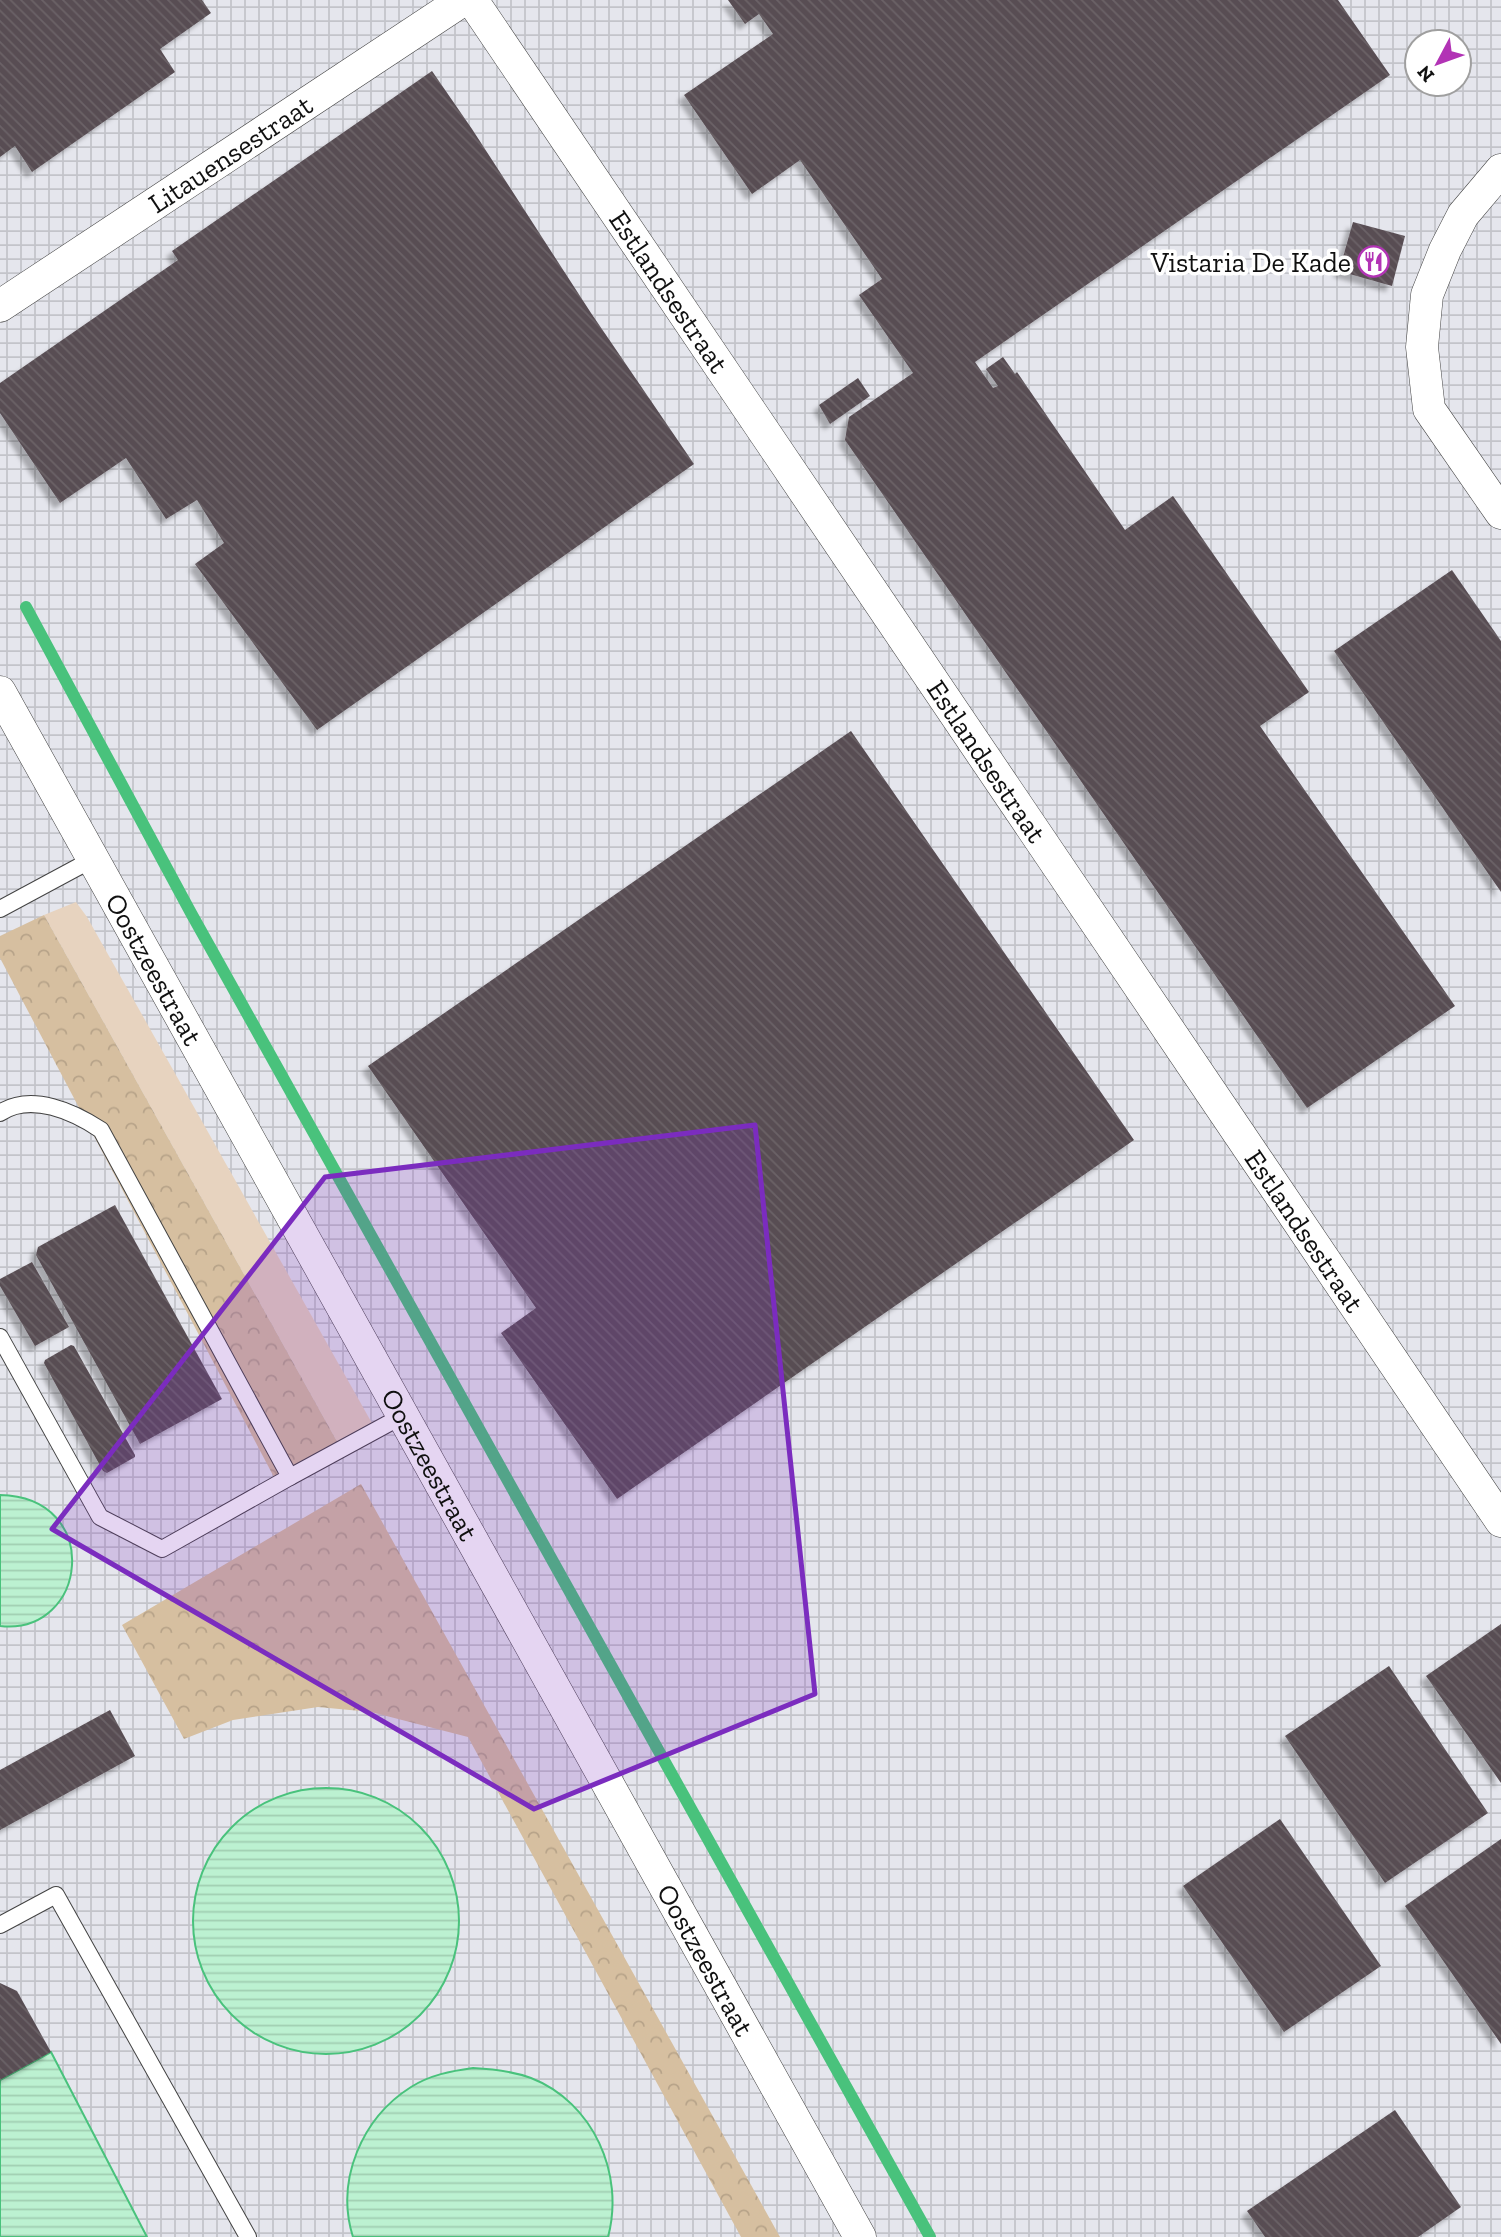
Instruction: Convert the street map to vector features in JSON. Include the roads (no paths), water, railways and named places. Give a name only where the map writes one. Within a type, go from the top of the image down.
[{"type":"street","name":"Litauensestraat","points":[[0,306],[463,0]]},
{"type":"street","name":"Estlandsestraat","points":[[472,0],[1492,1489],[1501,1521]]},
{"type":"street","points":[[1501,170],[1463,215],[1445,250],[1427,295],[1422,347],[1429,409],[1501,513]]},
{"type":"street","name":"Oostzeestraat","points":[[0,692],[860,2237]]},
{"type":"lane","points":[[0,909],[93,859]]},
{"type":"lane","points":[[0,1113],[7,1108],[25,1105],[60,1108],[80,1116],[101,1130],[289,1477]]},
{"type":"lane","points":[[0,1337],[100,1517],[162,1549],[404,1415]]},
{"type":"lane","points":[[0,1925],[57,1895],[248,2237]]},
{"type":"waterway","points":[[26,607],[191,913],[930,2237]]},
{"type":"place","name":"Vistaria De Kade","points":[[1374,262]]}]
